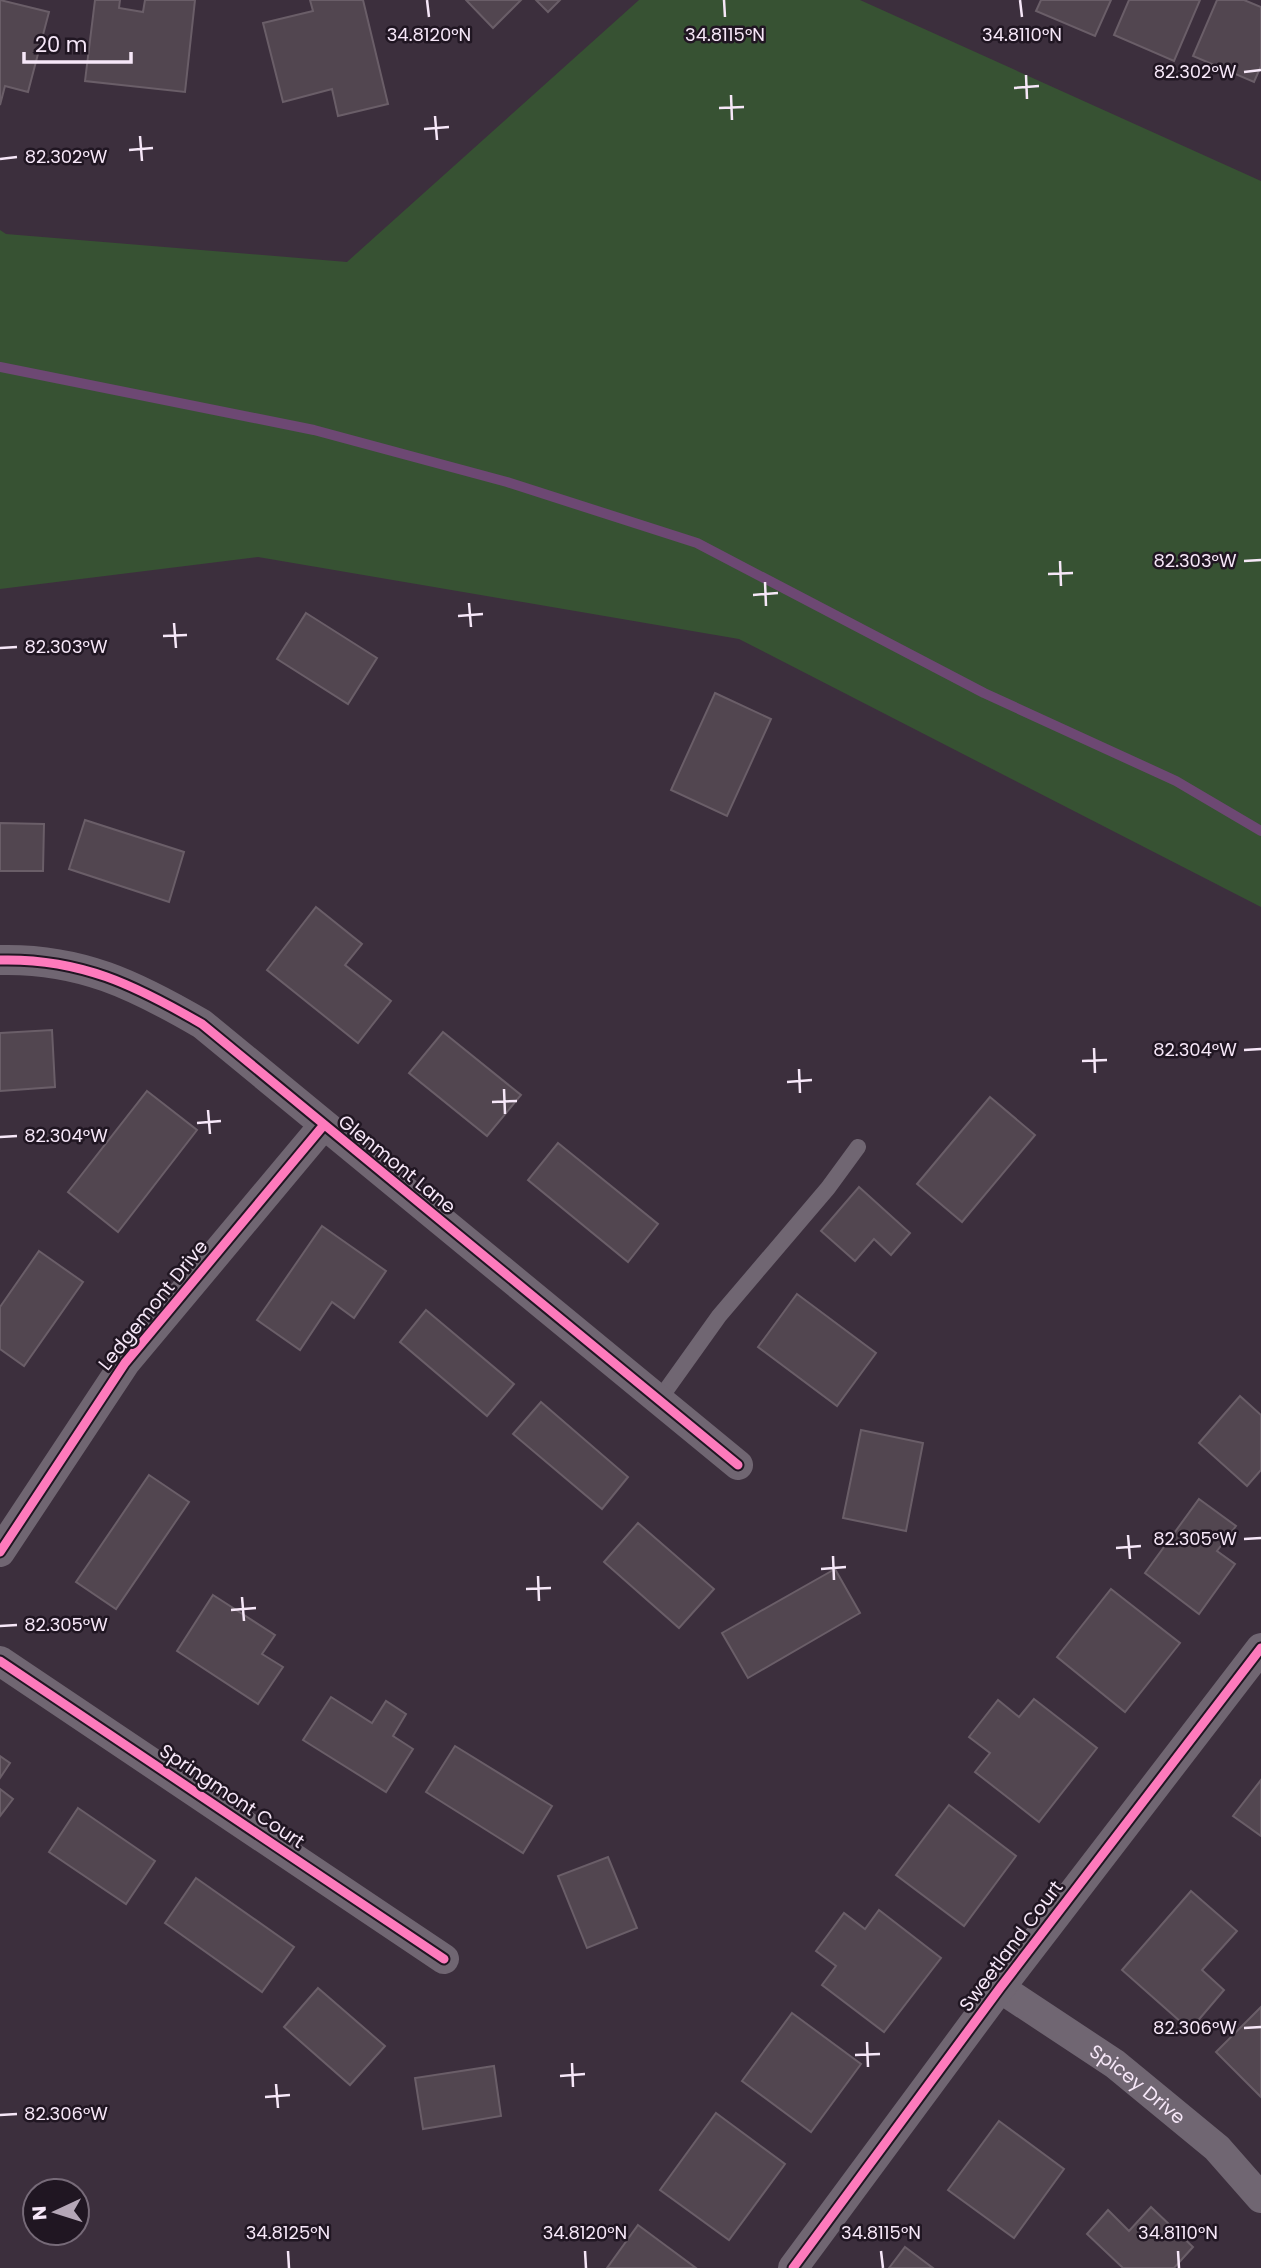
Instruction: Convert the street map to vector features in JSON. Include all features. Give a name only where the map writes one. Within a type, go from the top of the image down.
[{"type":"street","name":"Glenmont Lane","points":[[0,960],[60,963],[96,972],[148,993],[211,1031],[323,1126],[738,1465]]},
{"type":"street","name":"Ledgemont Drive","points":[[0,1552],[125,1363],[323,1126]]},
{"type":"street","name":"Sweetland Court","points":[[793,2268],[1000,1988],[1261,1648]]},
{"type":"street","name":"Springmont Court","points":[[0,1661],[444,1959]]},
{"type":"street","name":"Spicey Drive","points":[[1000,1988],[1115,2064],[1217,2148],[1261,2198]]},
{"type":"lane","points":[[659,1401],[719,1316],[828,1188],[858,1147]]},
{"type":"green space","points":[[639,0],[860,0],[1261,181],[1261,907],[739,639],[258,557],[0,589],[0,230],[6,234],[347,262]]},
{"type":"building","points":[[0,0],[49,12],[28,92],[5,86],[0,105]]},
{"type":"building","points":[[95,0],[120,0],[119,8],[143,12],[145,0],[195,0],[185,92],[85,81]]},
{"type":"building","points":[[310,0],[363,0],[388,104],[338,116],[332,89],[283,102],[263,23],[313,11]]},
{"type":"building","points":[[466,0],[521,0],[493,28]]},
{"type":"building","points":[[536,0],[560,0],[548,12]]},
{"type":"building","points":[[1041,0],[1111,0],[1095,36],[1036,11]]},
{"type":"building","points":[[1129,0],[1200,0],[1174,61],[1114,35]]},
{"type":"building","points":[[1217,0],[1244,0],[1261,7],[1261,66],[1254,82],[1193,56]]},
{"type":"building","points":[[306,613],[377,658],[348,704],[277,659]]},
{"type":"building","points":[[715,693],[771,719],[727,816],[671,790]]},
{"type":"building","points":[[85,820],[184,852],[169,902],[69,869]]},
{"type":"building","points":[[0,823],[44,824],[43,871],[0,871]]},
{"type":"building","points":[[316,907],[362,944],[345,965],[391,1001],[358,1043],[267,970]]},
{"type":"building","points":[[52,1030],[55,1087],[0,1091],[0,1033]]},
{"type":"building","points":[[443,1032],[521,1095],[487,1136],[409,1073]]},
{"type":"building","points":[[147,1091],[197,1130],[118,1232],[68,1192]]},
{"type":"building","points":[[990,1097],[1035,1135],[962,1222],[917,1184]]},
{"type":"building","points":[[558,1143],[658,1224],[628,1262],[528,1180]]},
{"type":"building","points":[[859,1187],[910,1233],[891,1255],[874,1239],[855,1261],[821,1231]]},
{"type":"building","points":[[322,1226],[386,1271],[354,1318],[332,1302],[300,1350],[257,1320]]},
{"type":"building","points":[[39,1251],[83,1282],[24,1366],[0,1349],[0,1307]]},
{"type":"building","points":[[797,1294],[876,1353],[837,1406],[758,1347]]},
{"type":"building","points":[[426,1310],[514,1384],[487,1416],[400,1342]]},
{"type":"building","points":[[1240,1396],[1261,1415],[1261,1470],[1247,1486],[1199,1443]]},
{"type":"building","points":[[541,1402],[628,1477],[602,1509],[513,1434]]},
{"type":"building","points":[[861,1430],[923,1443],[906,1531],[843,1518]]},
{"type":"building","points":[[149,1475],[189,1502],[116,1609],[76,1582]]},
{"type":"building","points":[[1199,1499],[1236,1526],[1217,1551],[1235,1564],[1199,1614],[1145,1573]]},
{"type":"building","points":[[638,1523],[714,1589],[679,1628],[604,1562]]},
{"type":"building","points":[[835,1569],[860,1613],[748,1678],[722,1633]]},
{"type":"building","points":[[1111,1589],[1180,1643],[1125,1712],[1057,1657]]},
{"type":"building","points":[[213,1595],[275,1635],[262,1654],[283,1667],[258,1704],[177,1651]]},
{"type":"building","points":[[331,1697],[372,1723],[386,1701],[406,1714],[393,1736],[413,1749],[386,1792],[303,1740]]},
{"type":"building","points":[[1034,1699],[1097,1748],[1039,1822],[975,1772],[990,1753],[969,1737],[998,1700],[1019,1717]]},
{"type":"building","points":[[455,1746],[552,1806],[523,1853],[426,1792]]},
{"type":"building","points":[[0,1756],[10,1763],[0,1778]]},
{"type":"building","points":[[1261,1780],[1261,1836],[1233,1816]]},
{"type":"building","points":[[0,1789],[13,1799],[0,1816]]},
{"type":"building","points":[[949,1805],[1016,1856],[964,1926],[896,1875]]},
{"type":"building","points":[[78,1808],[155,1861],[126,1904],[49,1852]]},
{"type":"building","points":[[608,1857],[637,1928],[587,1948],[558,1876]]},
{"type":"building","points":[[196,1878],[294,1947],[262,1992],[165,1923]]},
{"type":"building","points":[[1191,1891],[1237,1931],[1202,1970],[1224,1990],[1190,2030],[1122,1970]]},
{"type":"building","points":[[879,1910],[941,1958],[884,2032],[822,1985],[836,1966],[816,1951],[844,1913],[865,1929]]},
{"type":"building","points":[[318,1988],[385,2046],[350,2085],[284,2027]]},
{"type":"building","points":[[1261,2007],[1261,2097],[1216,2052]]},
{"type":"building","points":[[792,2013],[861,2064],[811,2132],[742,2081]]},
{"type":"building","points":[[494,2066],[501,2116],[423,2129],[415,2078]]},
{"type":"building","points":[[716,2113],[785,2164],[729,2240],[660,2190]]},
{"type":"building","points":[[999,2121],[1064,2169],[1014,2238],[948,2190]]},
{"type":"building","points":[[1151,2207],[1193,2247],[1174,2268],[1123,2268],[1087,2234],[1108,2210],[1129,2231]]},
{"type":"building","points":[[638,2225],[696,2268],[607,2268]]},
{"type":"building","points":[[905,2247],[933,2268],[889,2268]]},
{"type":"waterway","points":[[0,367],[314,430],[507,482],[697,543],[984,693],[1176,781],[1261,831]]},
{"type":"cycle path","points":[[0,960],[29,961],[81,969],[130,986],[202,1024],[738,1465]]},
{"type":"cycle path","points":[[0,1552],[125,1363],[323,1126]]},
{"type":"cycle path","points":[[793,2268],[1000,1988],[1261,1648]]},
{"type":"cycle path","points":[[0,1661],[444,1959]]}]
